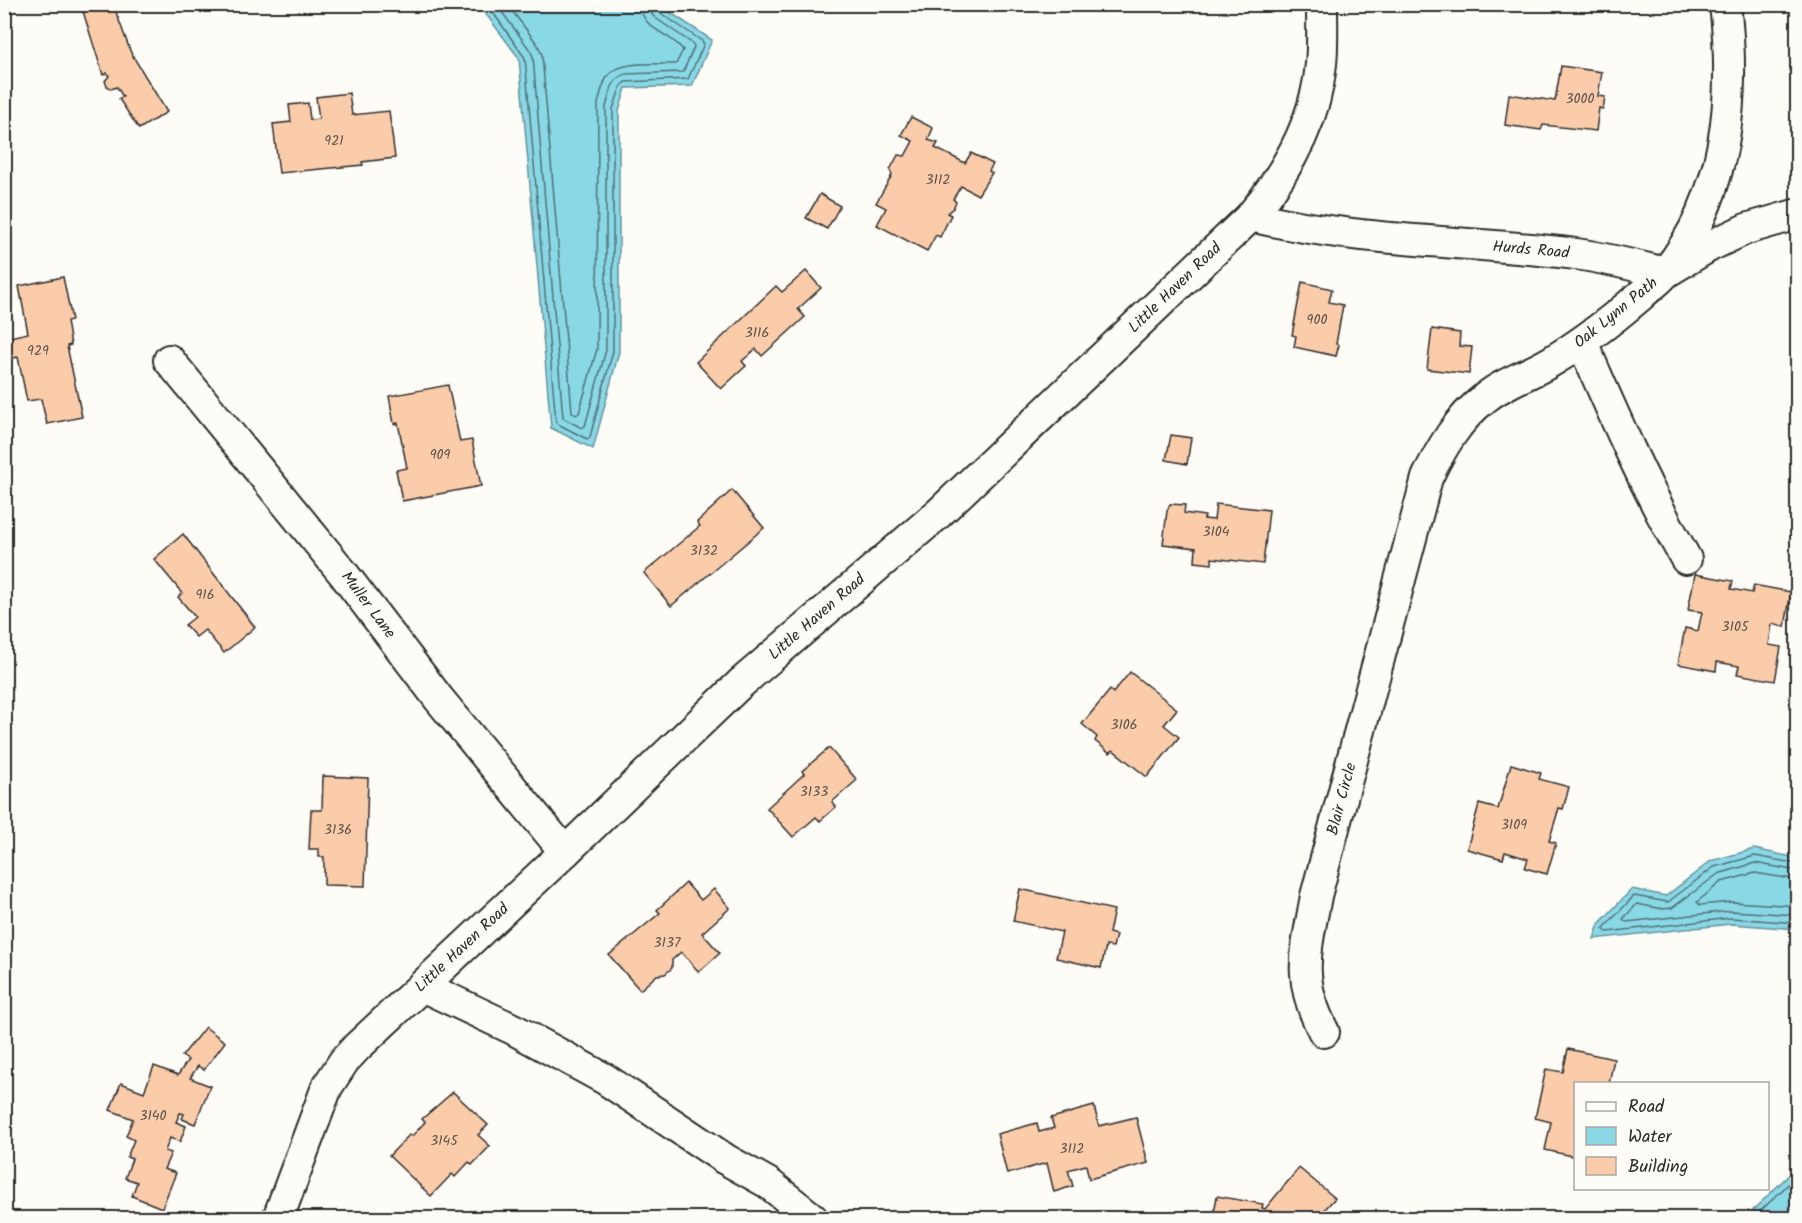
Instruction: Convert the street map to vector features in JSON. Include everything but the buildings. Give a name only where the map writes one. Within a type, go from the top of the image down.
[{"type":"street","name":"Little Haven Road","points":[[278,1218],[327,1087],[344,1061],[740,684],[938,514],[1251,216],[1274,187],[1291,159],[1312,108],[1321,65],[1322,4]]},
{"type":"street","name":"Oak Lynn Path","points":[[1404,565],[1427,478],[1439,452],[1459,422],[1486,397],[1551,362],[1607,325],[1665,273],[1691,236],[1710,194],[1721,159],[1728,113],[1729,45],[1725,4]]},
{"type":"street","points":[[1665,273],[1710,246],[1746,229],[1797,214]]},
{"type":"street","name":"Hurds Road","points":[[1251,216],[1292,226],[1335,232],[1577,254],[1628,263],[1665,273]]},
{"type":"street","points":[[1582,342],[1621,435],[1666,525],[1686,559]]},
{"type":"street","name":"Muller Lane","points":[[169,360],[343,573],[440,699],[565,852]]},
{"type":"street","name":"Blair Circle","points":[[1324,1032],[1308,993],[1304,963],[1316,896],[1404,565]]},
{"type":"street","points":[[422,986],[515,1030],[605,1079],[726,1159],[768,1183],[812,1218]]},
{"type":"water","points":[[479,5],[659,5],[712,40],[692,86],[626,88],[619,111],[619,352],[593,449],[551,428],[519,58]]},
{"type":"water","points":[[1754,849],[1797,858],[1797,929],[1731,924],[1594,939],[1599,924],[1632,889],[1666,896],[1711,861]]},
{"type":"water","points":[[1797,1167],[1797,1218],[1745,1218]]}]
